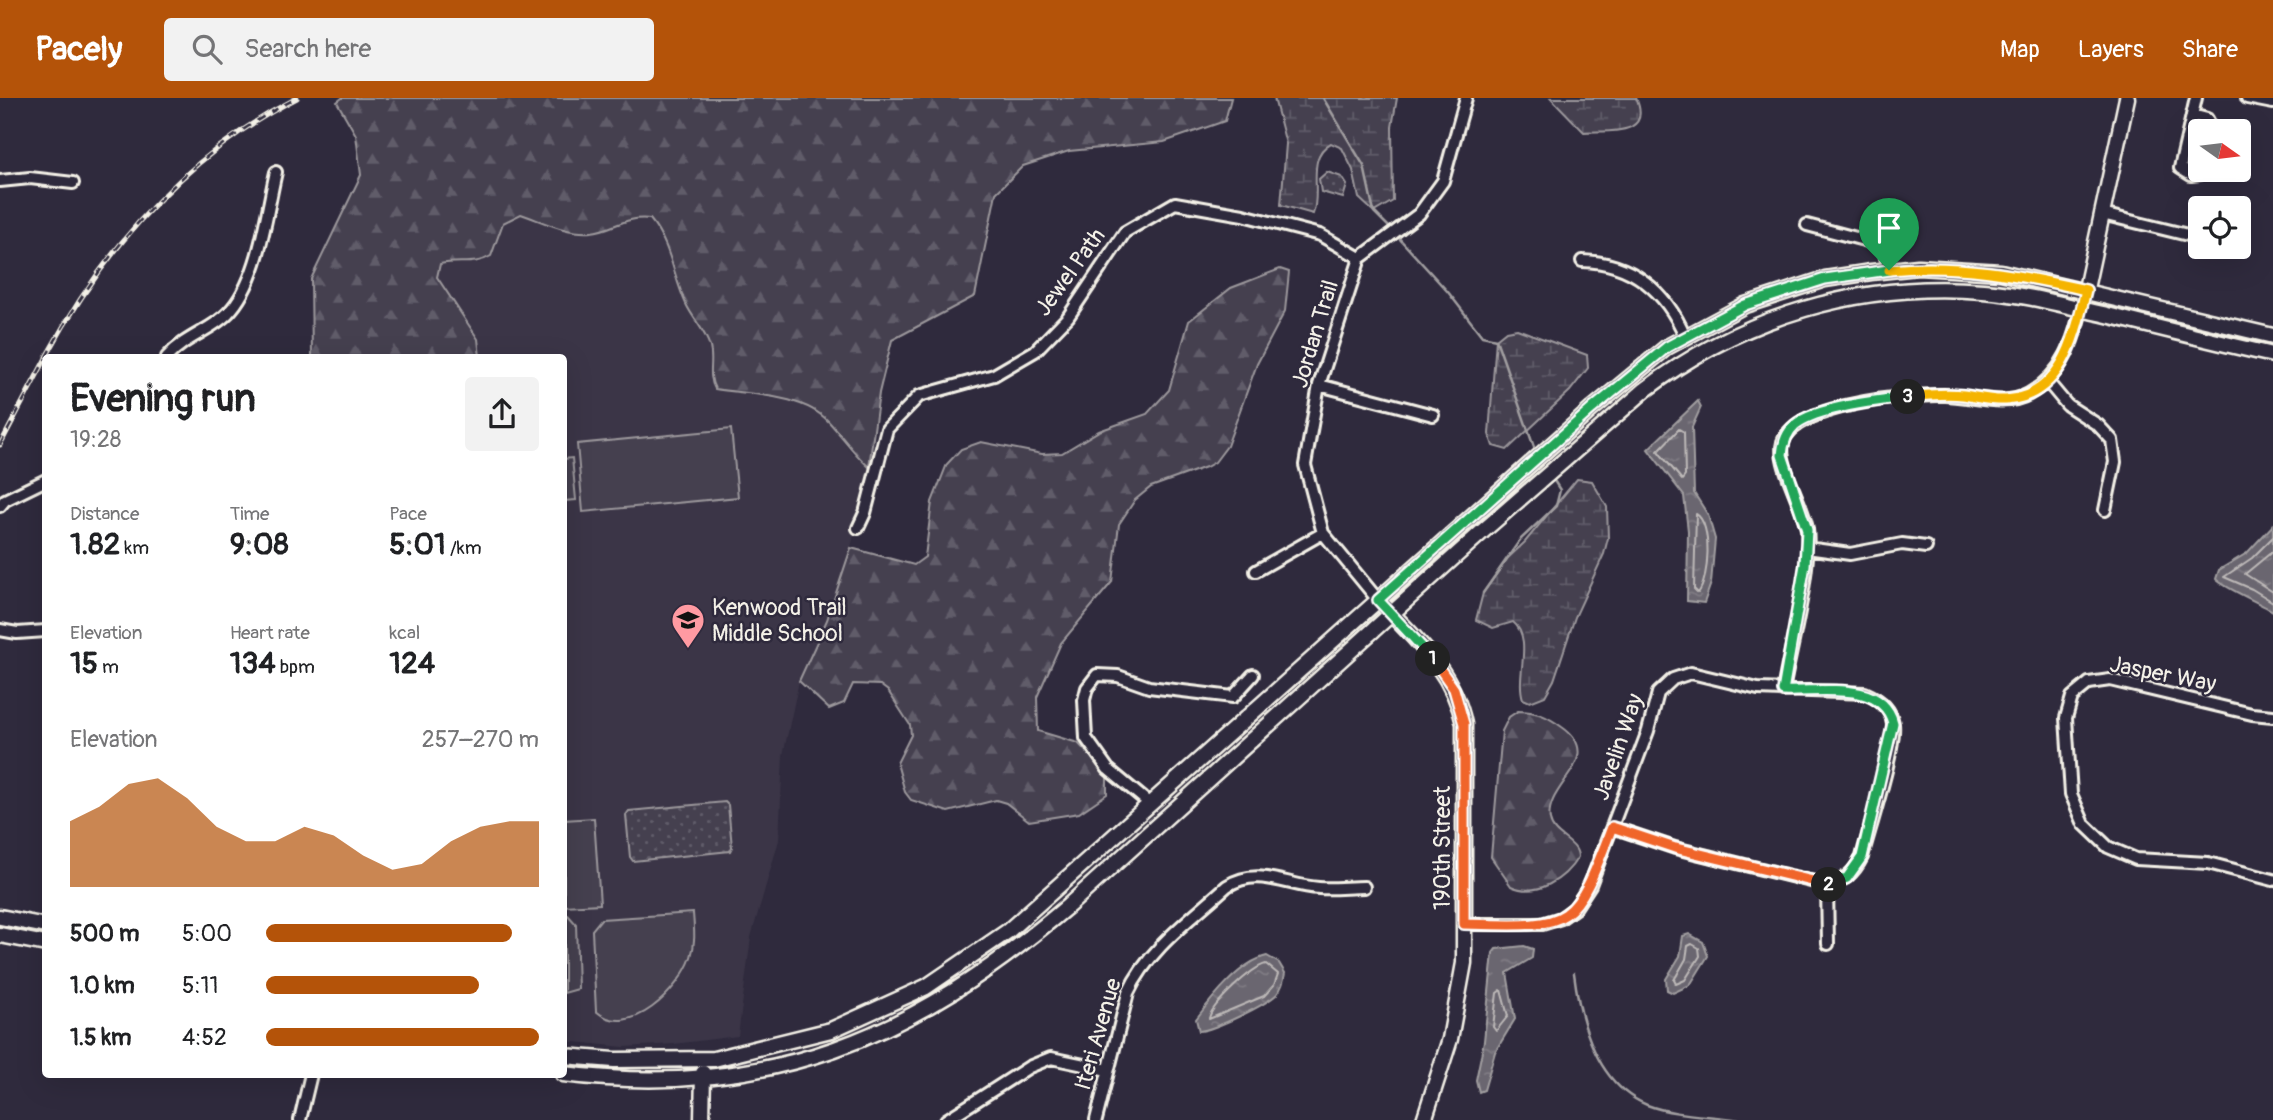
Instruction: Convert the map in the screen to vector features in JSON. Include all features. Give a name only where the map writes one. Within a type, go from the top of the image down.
[{"type":"main road","points":[[2083,300],[2127,98]]},
{"type":"main road","points":[[567,1056],[614,1060],[702,1059],[831,1030],[926,987],[1008,931],[1592,409],[1667,347],[1745,305],[1825,279],[1889,270],[1918,267],[2001,272],[2083,300],[2273,355]]},
{"type":"main road","points":[[567,1074],[646,1082],[760,1072],[838,1051],[916,1015],[970,983],[1068,906],[1645,390],[1724,339],[1798,310],[1878,291],[1984,291],[2083,300],[2273,336]]},
{"type":"main road","name":"190th Street","points":[[1378,600],[1442,669],[1460,707],[1464,724],[1464,963],[1457,1009],[1424,1120]]},
{"type":"main road","points":[[0,917],[42,925]]},
{"type":"main road","points":[[0,935],[42,943]]},
{"type":"main road","points":[[702,1059],[702,1120]]},
{"type":"street","name":"Jordan Trail","points":[[1378,600],[1323,533],[1305,465],[1319,385],[1360,258],[1419,214],[1443,181],[1466,98]]},
{"type":"street","points":[[2191,119],[2196,98]]},
{"type":"street","points":[[2247,98],[2273,103]]},
{"type":"street","points":[[2192,115],[2207,119]]},
{"type":"street","points":[[2188,133],[2180,168],[2188,173]]},
{"type":"street","points":[[170,354],[189,336],[226,316],[241,299],[249,282],[276,172]]},
{"type":"street","points":[[0,181],[30,178],[73,183]]},
{"type":"street","name":"Jewel Path","points":[[858,528],[865,513],[887,429],[919,396],[994,375],[1035,351],[1068,317],[1125,232],[1175,203],[1243,215],[1320,235],[1360,258]]},
{"type":"street","points":[[2102,214],[2188,235]]},
{"type":"street","points":[[1807,225],[1883,244],[1889,270]]},
{"type":"street","points":[[1582,261],[1605,261],[1644,279],[1665,301],[1685,337]]},
{"type":"street","points":[[1783,691],[1807,548],[1803,513],[1782,455],[1783,443],[1797,423],[1808,417],[1891,398],[1941,394],[2006,400],[2029,394],[2047,381],[2067,357],[2083,300]]},
{"type":"street","points":[[2047,381],[2067,405],[2098,425],[2112,440],[2115,462],[2105,510]]},
{"type":"street","points":[[1319,385],[1433,415]]},
{"type":"street","points":[[0,506],[5,500],[42,482]]},
{"type":"street","points":[[1256,571],[1323,533]]},
{"type":"street","points":[[1807,548],[1850,554],[1902,544],[1926,547]]},
{"type":"street","points":[[0,630],[17,633],[42,631]]},
{"type":"street","name":"Javelin Way","points":[[1464,924],[1532,925],[1561,918],[1575,908],[1585,894],[1612,827],[1648,731],[1658,693],[1664,684],[1691,673],[1751,688],[1865,693],[1879,700],[1889,712],[1893,723],[1862,857],[1847,878],[1827,885]]},
{"type":"street","points":[[1150,804],[1108,769],[1086,738],[1084,701],[1092,681],[1097,675],[1118,676],[1149,687],[1233,697],[1253,675]]},
{"type":"street","name":"Jasper Way","points":[[2273,716],[2252,715],[2110,680],[2089,683],[2072,697],[2066,719],[2071,794],[2084,824],[2108,847],[2136,859],[2208,863],[2273,880]]},
{"type":"street","points":[[1612,827],[1675,848],[1827,885],[1828,944]]},
{"type":"street","name":"Iteri Avenue","points":[[1096,1120],[1128,993],[1137,974],[1149,957],[1227,886],[1236,880],[1257,876],[1321,888],[1364,887]]},
{"type":"street","points":[[946,1120],[1029,1067],[1051,1058],[1108,1070]]},
{"type":"street","points":[[300,1120],[310,1078]]},
{"type":"shaded area","name":"Kenwood Trail Middle School","points":[[521,214],[567,231],[593,232],[633,217],[650,219],[662,234],[687,307],[698,319],[710,349],[710,380],[715,389],[802,403],[828,420],[852,453],[869,467],[851,548],[827,620],[799,681],[783,755],[779,840],[751,937],[738,1036],[624,1047],[567,1041],[567,354],[480,354],[478,339],[437,277],[440,264],[456,260],[479,263],[491,256],[503,223]]},
{"type":"green space","points":[[342,98],[1231,98],[1225,121],[1164,142],[1069,151],[1023,166],[996,193],[975,296],[892,340],[879,393],[869,467],[829,422],[805,406],[776,397],[715,389],[711,379],[708,341],[686,304],[663,239],[650,219],[633,219],[599,231],[582,232],[556,227],[521,214],[503,223],[491,256],[473,262],[440,264],[437,277],[478,339],[480,354],[312,354],[311,279],[361,175],[356,135],[337,102]]},
{"type":"green space","points":[[1274,98],[1397,98],[1392,127],[1393,201],[1374,212],[1359,198],[1353,170],[1342,148],[1331,143],[1318,157],[1313,214],[1281,205],[1286,144]]},
{"type":"green space","points":[[1551,98],[1636,98],[1640,111],[1639,119],[1626,129],[1584,132]]},
{"type":"green space","points":[[1327,172],[1342,177],[1347,185],[1343,198],[1321,192],[1319,179]]},
{"type":"green space","points":[[1280,269],[1289,272],[1285,311],[1257,364],[1227,446],[1215,462],[1151,487],[1135,500],[1119,524],[1112,582],[1061,643],[1037,697],[1038,731],[1078,743],[1107,774],[1107,794],[1079,813],[1029,821],[1006,803],[996,800],[948,812],[911,800],[905,792],[897,763],[911,735],[910,725],[888,691],[880,685],[853,684],[844,703],[829,709],[799,681],[827,620],[851,548],[914,565],[925,557],[932,502],[947,464],[961,449],[981,442],[1042,454],[1062,453],[1099,431],[1147,414],[1169,390],[1189,321],[1231,288]]},
{"type":"green space","points":[[1517,329],[1587,355],[1588,368],[1570,391],[1507,450],[1493,446],[1489,434],[1496,339],[1506,331]]},
{"type":"green space","points":[[731,429],[738,497],[583,512],[577,444]]},
{"type":"green space","points":[[572,458],[576,500],[567,501],[567,459]]},
{"type":"green space","points":[[1577,479],[1592,481],[1607,507],[1608,538],[1604,554],[1575,617],[1554,680],[1545,696],[1530,702],[1523,699],[1521,690],[1523,648],[1519,629],[1513,622],[1493,628],[1476,620],[1483,593],[1508,558],[1525,542]]},
{"type":"green space","points":[[1518,711],[1536,713],[1557,723],[1574,739],[1579,750],[1577,761],[1550,807],[1552,826],[1574,847],[1578,857],[1558,879],[1531,890],[1511,886],[1491,857],[1502,731],[1509,717]]},
{"type":"green space","points":[[725,802],[728,805],[732,847],[730,851],[633,861],[630,857],[626,815],[629,811]]},
{"type":"green space","points":[[594,818],[600,904],[567,906],[567,820]]},
{"type":"green space","points":[[693,913],[694,940],[691,957],[685,970],[665,996],[638,1016],[624,1020],[609,1019],[596,1011],[592,930],[601,919]]},
{"type":"green space","points":[[567,915],[576,924],[578,989],[567,992]]},
{"type":"water","points":[[1698,401],[1701,407],[1692,427],[1694,493],[1708,515],[1715,539],[1711,583],[1704,603],[1687,601],[1688,531],[1684,496],[1648,449]]},
{"type":"water","points":[[2273,525],[2273,611],[2216,579],[2219,570],[2247,553]]},
{"type":"water","points":[[1689,934],[1703,942],[1708,956],[1690,985],[1673,993],[1667,990],[1666,979],[1680,956],[1683,936]]},
{"type":"water","points":[[1524,946],[1533,949],[1532,958],[1507,973],[1515,1019],[1495,1052],[1484,1090],[1479,1092],[1476,1080],[1484,1041],[1493,953],[1496,949]]},
{"type":"water","points":[[1267,956],[1279,963],[1285,973],[1277,994],[1240,1016],[1199,1031],[1196,1019],[1218,991],[1247,965]]},
{"type":"waterway","points":[[1323,98],[1364,166],[1374,212],[1393,231]]},
{"type":"waterway","points":[[1397,236],[1448,292],[1482,336],[1496,339],[1536,453]]},
{"type":"waterway","points":[[1483,593],[1520,540],[1556,506],[1560,490],[1551,476]]},
{"type":"waterway","points":[[1574,973],[1581,1011],[1594,1049],[1603,1067],[1629,1095],[1647,1105],[1669,1111],[1739,1120]]},
{"type":"railway","points":[[48,354],[94,279],[152,208],[184,176],[219,147],[256,121],[297,98]]},
{"type":"railway","points":[[0,445],[42,366]]},
{"type":"place","name":"Kenwood Trail Middle School","points":[[688,650]]},
{"type":"route","points":[[1918,267],[2001,272],[2086,290],[2067,357],[2060,369],[2029,394],[2006,400],[1941,394],[1891,398],[1808,417],[1791,429],[1783,443],[1782,455],[1807,530],[1807,548],[1783,691],[1865,693],[1879,700],[1889,712],[1893,723],[1892,740],[1858,865],[1847,878],[1827,885],[1675,848],[1612,827],[1585,894],[1575,908],[1561,918],[1532,925],[1464,924],[1464,724],[1460,707],[1454,689],[1442,669],[1378,600],[1592,409],[1667,347],[1745,305],[1788,290],[1825,279],[1889,270],[1918,267]]}]
